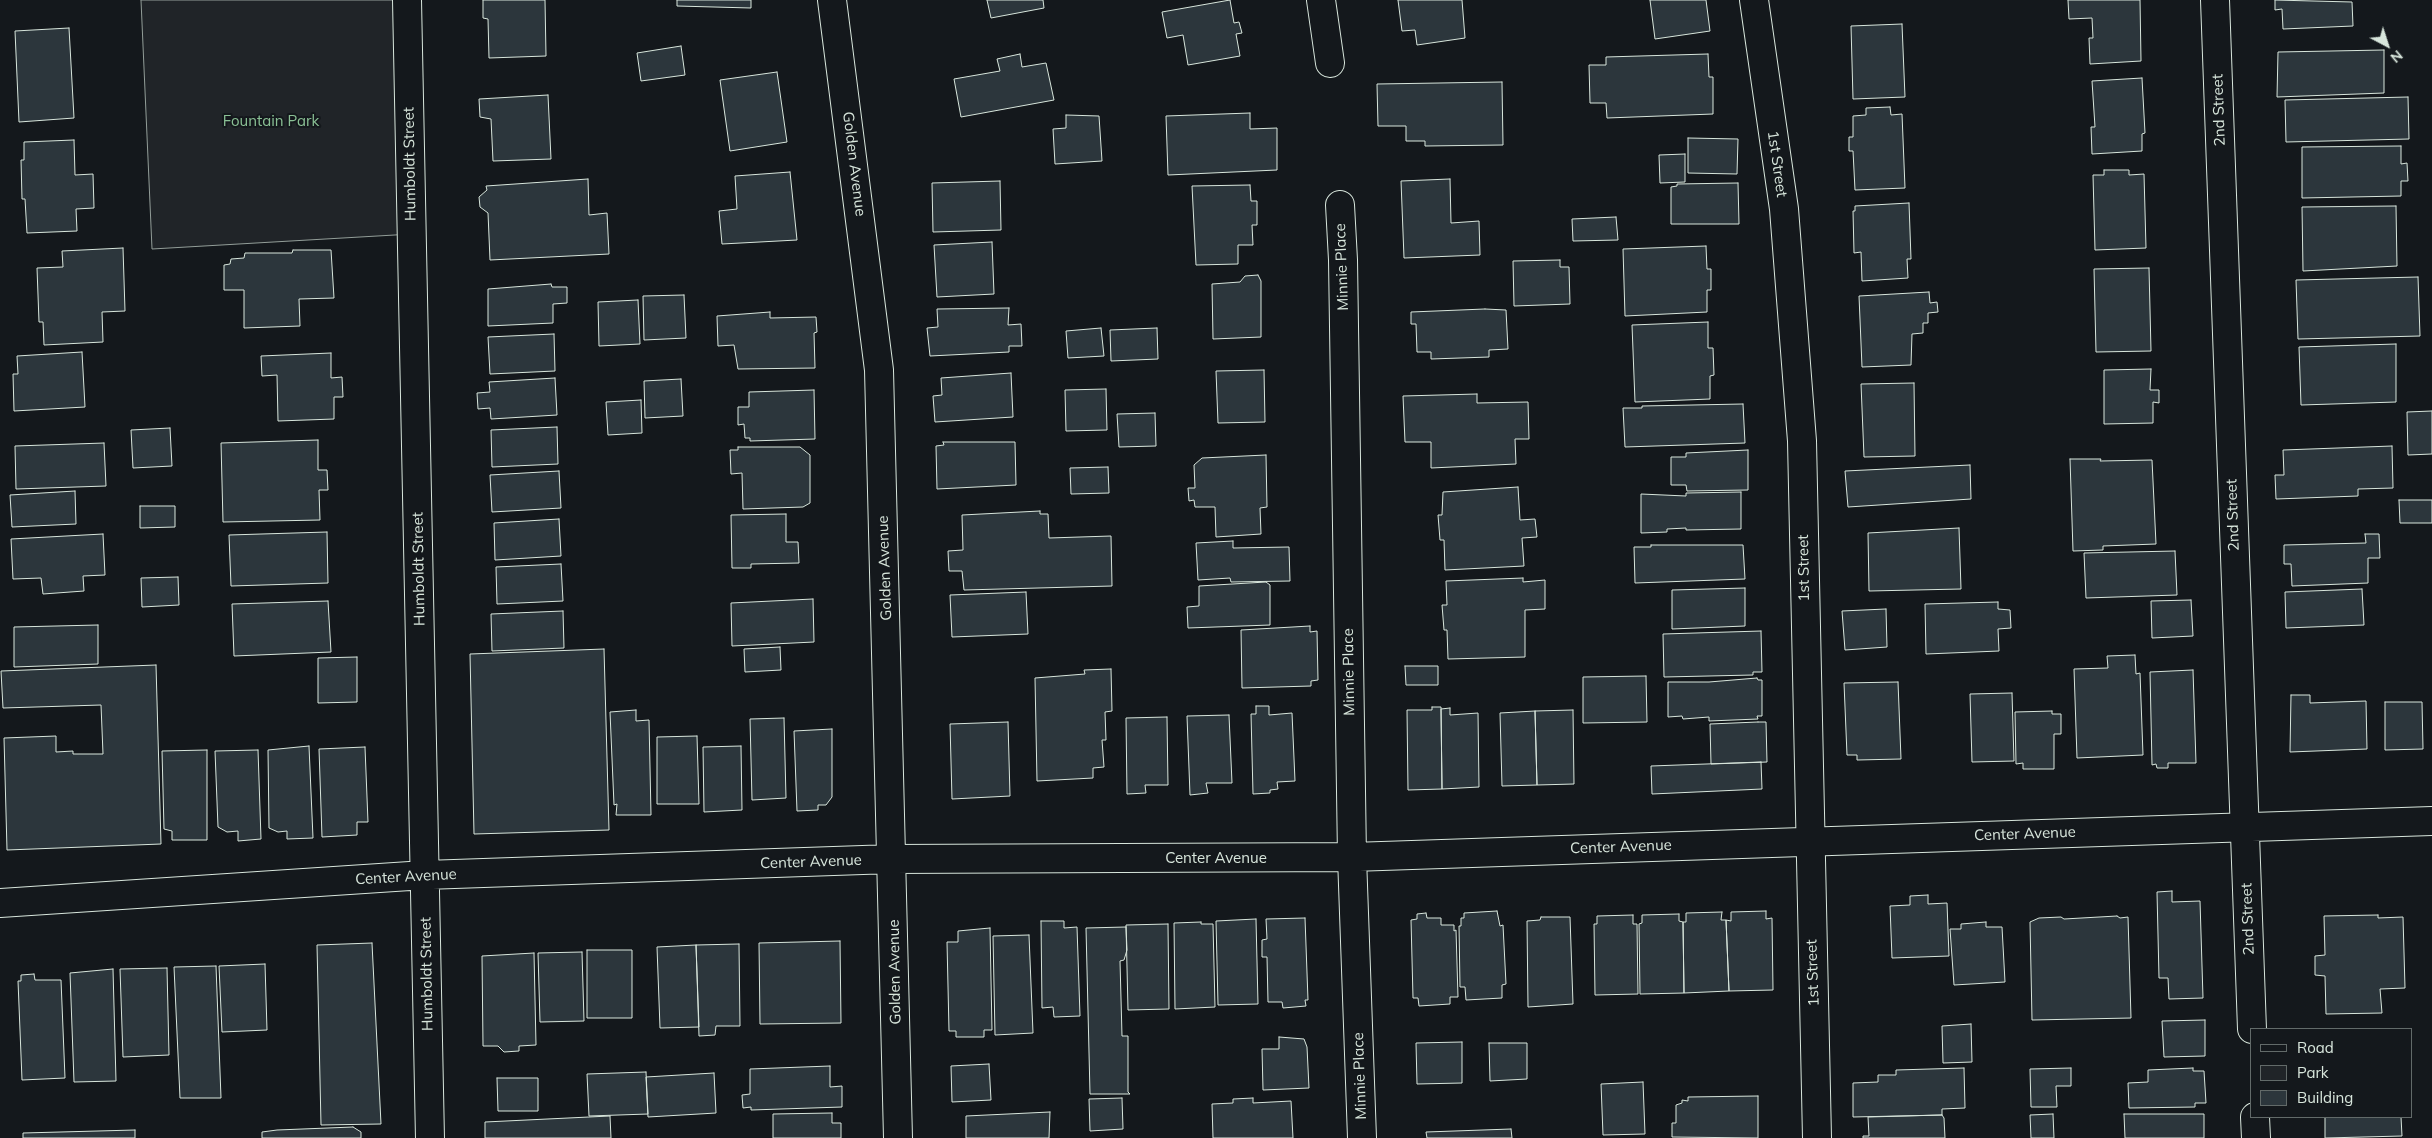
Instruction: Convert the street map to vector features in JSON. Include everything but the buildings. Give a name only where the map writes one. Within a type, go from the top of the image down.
[{"type":"street","name":"Humboldt Street","points":[[407,0],[430,1138]]},
{"type":"street","name":"Golden Avenue","points":[[832,0],[879,370],[898,1138]]},
{"type":"street","points":[[1321,0],[1330,63]]},
{"type":"street","name":"1st Street","points":[[1754,0],[1784,209],[1802,441],[1809,840],[1818,1138]]},
{"type":"street","name":"2nd Street","points":[[2215,0],[2252,1028]]},
{"type":"street","name":"Minnie Place","points":[[1340,205],[1343,270],[1352,857],[1362,1138]]},
{"type":"street","name":"Center Avenue","points":[[0,903],[425,875],[892,859],[1352,857],[1809,840],[2432,821]]},
{"type":"street","points":[[2255,1118],[2256,1138]]},
{"type":"green space","name":"Fountain Park","points":[[141,0],[404,0],[412,234],[152,249]]}]
